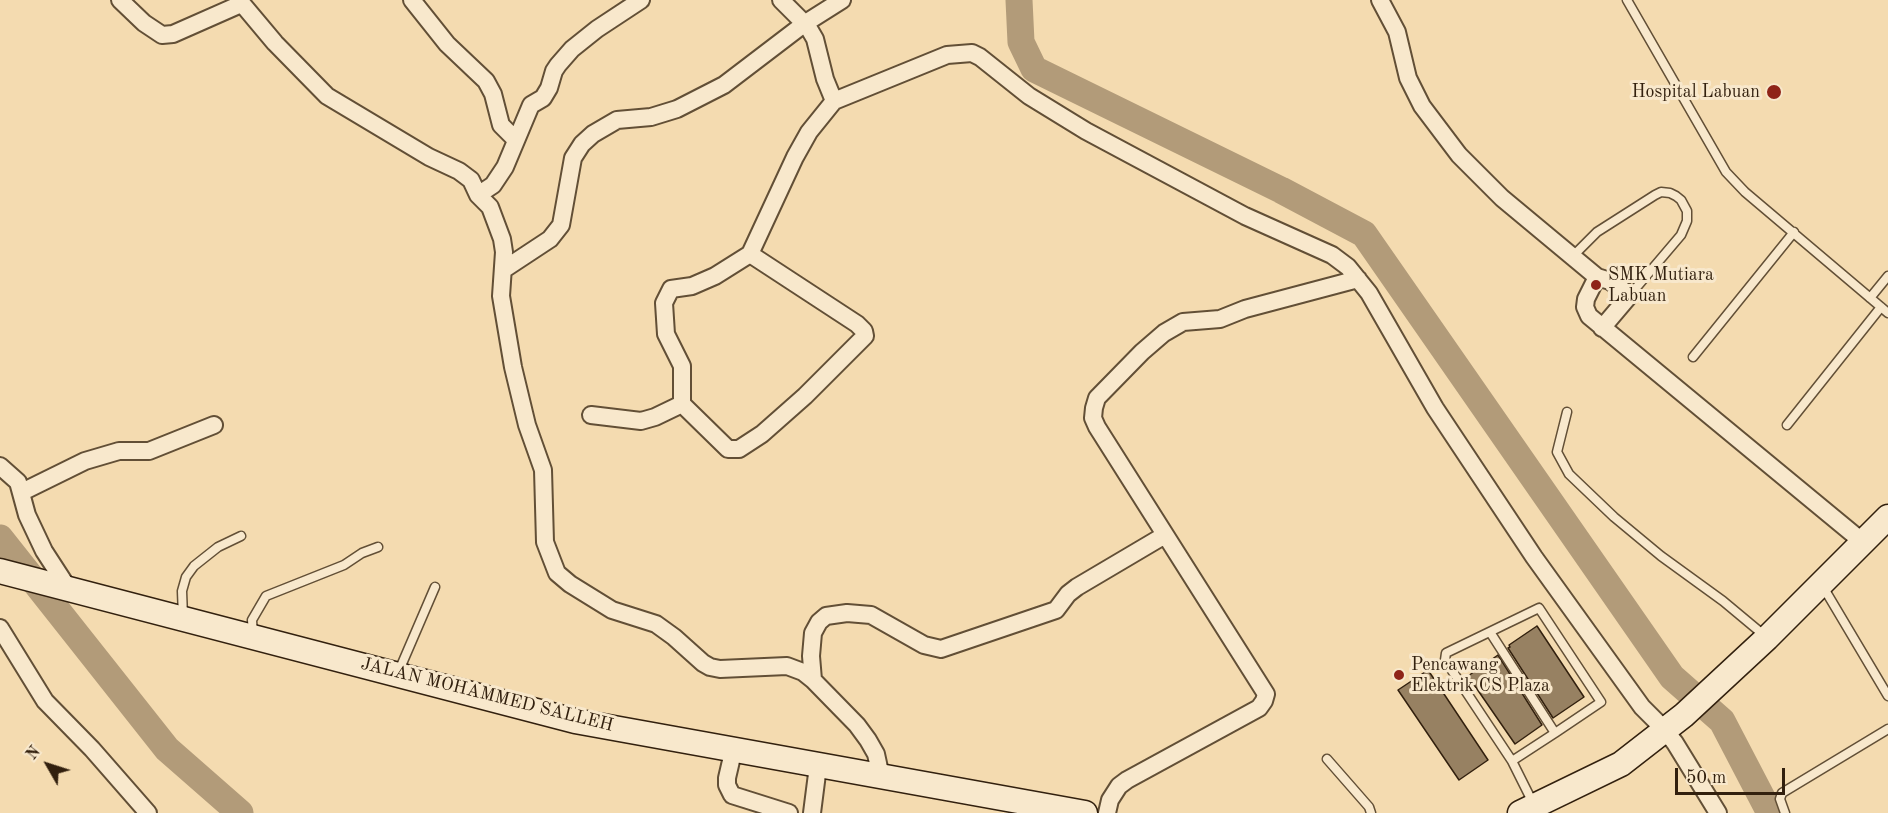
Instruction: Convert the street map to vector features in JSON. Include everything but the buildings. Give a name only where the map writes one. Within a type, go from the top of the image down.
[{"type":"main road","points":[[1527,810],[1621,764],[1684,715],[1767,638],[1888,517]]},
{"type":"main road","name":"JALAN MOHAMMED SALLEH","points":[[2,571],[575,721],[1085,813]]},
{"type":"street","points":[[120,0],[144,23],[162,35],[173,34],[240,2],[282,51],[327,96],[471,180],[478,195],[490,207],[502,239],[501,296],[513,367],[527,425],[543,470],[545,542],[557,573],[570,584],[612,610],[656,624],[710,667],[720,669],[787,666],[803,672],[857,725],[876,754],[881,777]]},
{"type":"street","points":[[412,0],[447,44],[486,81],[493,94],[501,125],[516,140]]},
{"type":"street","points":[[478,195],[492,185],[505,166],[531,105],[543,98],[553,80],[554,71],[572,49],[597,29],[642,0]]},
{"type":"street","points":[[781,0],[815,39],[825,79],[834,101]]},
{"type":"street","points":[[503,270],[550,239],[561,225],[573,158],[582,144],[593,134],[617,120],[651,117],[677,109],[724,85],[804,24],[842,0]]},
{"type":"street","points":[[1380,0],[1397,32],[1408,78],[1422,106],[1466,163],[1502,198],[1572,257],[1597,277],[1610,281],[1630,295],[1602,328]]},
{"type":"street","points":[[750,254],[857,324],[864,331],[865,336],[805,396],[762,434],[739,449],[728,449],[682,404],[682,366],[666,334],[664,303],[671,289],[692,286],[715,276],[750,254],[808,132],[834,101],[947,55],[972,53],[1029,96],[1086,131],[1245,216],[1332,255],[1348,267],[1369,293],[1434,408],[1534,557],[1629,690],[1654,721],[1664,729],[1718,813]]},
{"type":"street","points":[[1597,277],[1585,307],[1589,316],[1864,543]]},
{"type":"street","points":[[1107,813],[1110,800],[1127,780],[1259,708],[1266,694],[1096,428],[1093,418],[1094,408],[1104,390],[1142,352],[1164,333],[1183,322],[1220,319],[1245,309],[1358,279]]},
{"type":"street","points":[[591,415],[641,421],[682,404]]},
{"type":"street","points":[[22,492],[85,461],[119,451],[149,451],[214,425]]},
{"type":"street","points":[[0,466],[18,482],[27,515],[65,587]]},
{"type":"street","points":[[813,680],[811,656],[813,633],[819,622],[826,616],[847,613],[871,615],[924,645],[941,649],[1056,610],[1077,586],[1165,535]]},
{"type":"street","points":[[0,628],[45,701],[92,749],[148,813]]},
{"type":"street","points":[[734,748],[727,778],[727,785],[732,795],[789,813]]},
{"type":"street","points":[[812,813],[818,766]]},
{"type":"lane","points":[[1627,0],[1726,172],[1884,310],[1787,425]]},
{"type":"lane","points":[[1572,257],[1597,232],[1655,195],[1661,192],[1676,196],[1687,211],[1687,221],[1681,235],[1630,295]]},
{"type":"lane","points":[[1693,357],[1794,232]]},
{"type":"lane","points":[[1870,298],[1888,276]]},
{"type":"lane","points":[[1567,412],[1557,452],[1569,474],[1614,518],[1723,601],[1767,638]]},
{"type":"lane","points":[[183,618],[182,591],[186,577],[194,566],[218,547],[241,536]]},
{"type":"lane","points":[[253,636],[252,620],[266,596],[344,565],[362,553],[378,547]]},
{"type":"lane","points":[[1821,585],[1888,696]]},
{"type":"lane","points":[[398,674],[435,587]]},
{"type":"lane","points":[[1512,761],[1601,702],[1539,608],[1446,653],[1445,660],[1512,761],[1527,810]]},
{"type":"lane","points":[[1490,632],[1555,733]]},
{"type":"lane","points":[[1880,680],[1888,675]]},
{"type":"lane","points":[[1785,813],[1780,799],[1782,793],[1888,729]]},
{"type":"lane","points":[[1327,759],[1369,807],[1371,813]]},
{"type":"waterway","points":[[1019,0],[1021,42],[1034,69],[1281,190],[1364,234],[1672,677],[1722,721],[1770,813]]},
{"type":"waterway","points":[[0,538],[167,749],[240,813]]},
{"type":"place","name":"Hospital Labuan","points":[[1774,92]]},
{"type":"place","name":"SMK Mutiara Labuan","points":[[1596,285]]},
{"type":"place","name":"Pencawang Elektrik CS Plaza","points":[[1399,675]]}]
